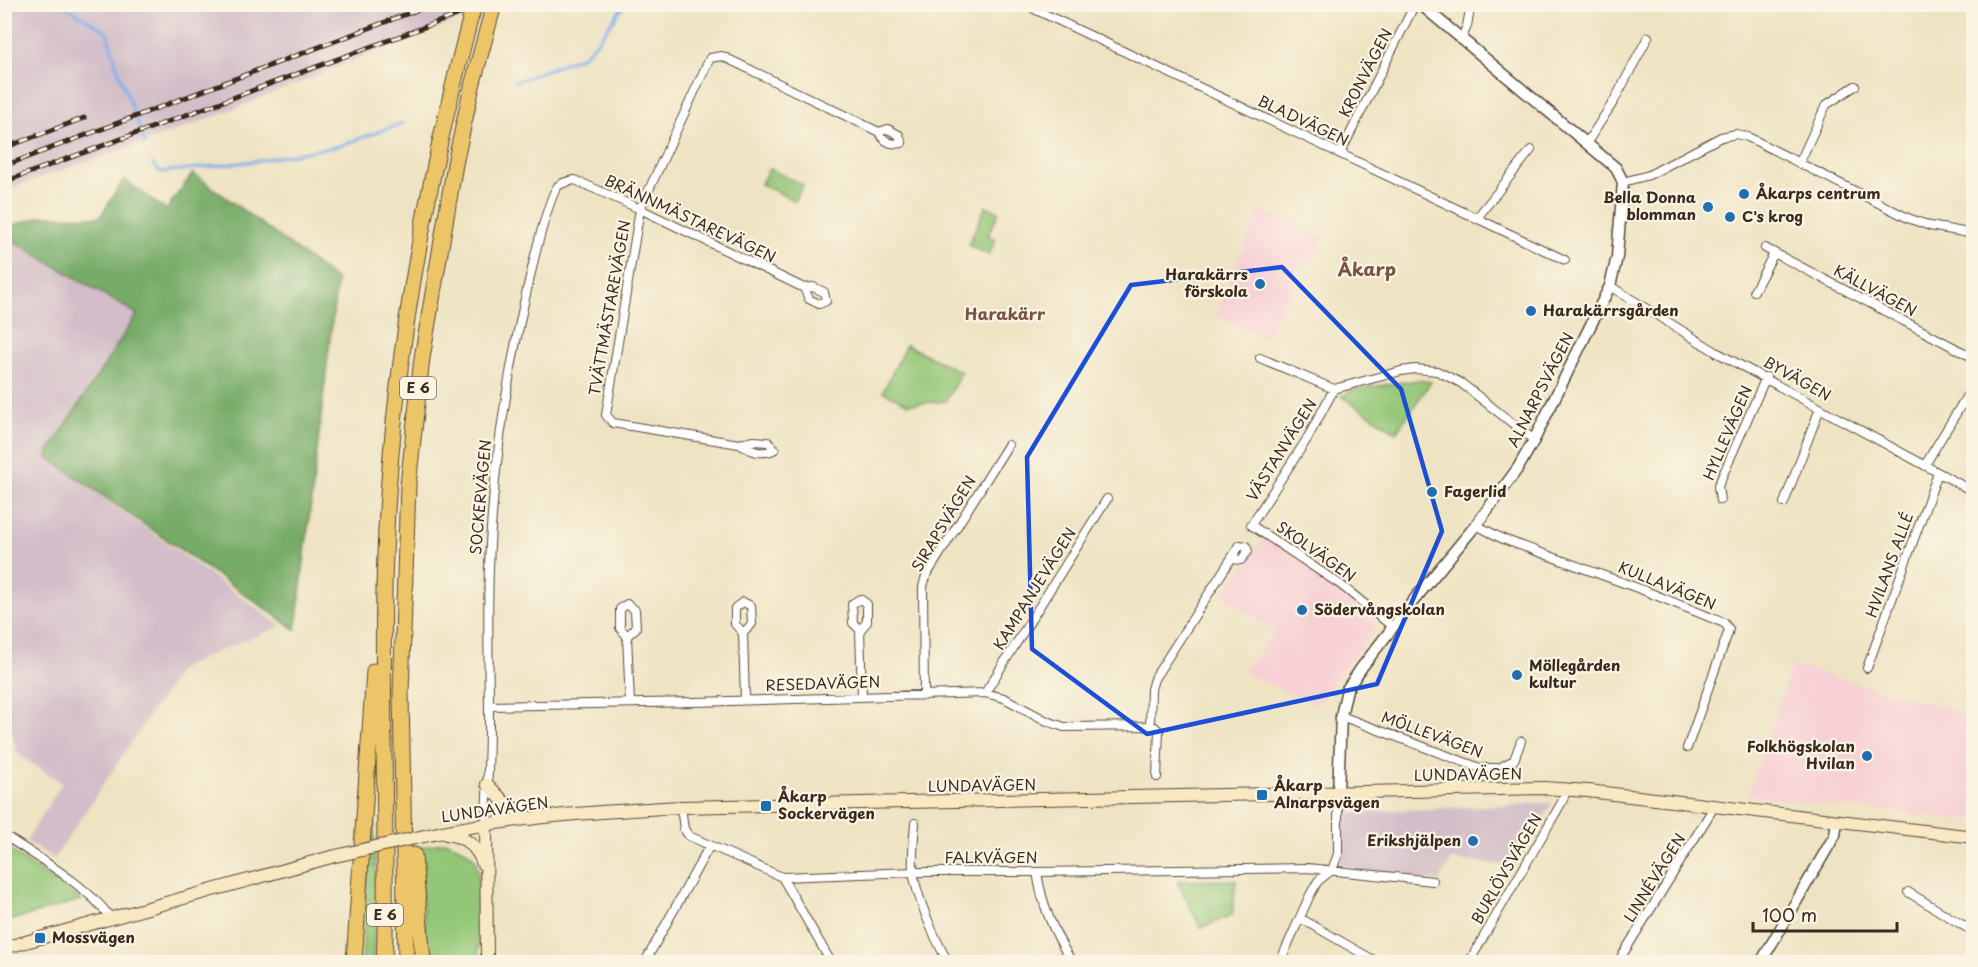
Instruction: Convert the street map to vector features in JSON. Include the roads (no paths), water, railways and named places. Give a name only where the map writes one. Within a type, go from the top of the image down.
[{"type":"highway","name":"E 6","points":[[406,963],[401,694],[408,485],[414,418],[430,305],[453,175],[472,86],[494,6]]},
{"type":"highway","name":"E 6","points":[[384,963],[383,594],[388,489],[402,350],[434,163],[473,10]]},
{"type":"highway","points":[[354,963],[371,711],[383,594]]},
{"type":"highway","points":[[401,694],[423,963]]},
{"type":"main road","points":[[487,784],[504,802],[532,819]]},
{"type":"main road","name":"LUNDAVÄGEN","points":[[4,948],[331,857],[486,824],[610,811],[681,807],[1567,789],[1974,837]]},
{"type":"main road","points":[[486,824],[487,963]]},
{"type":"main road","points":[[439,833],[460,837],[475,847],[484,867],[487,884]]},
{"type":"street","name":"BLADVÄGEN","points":[[1030,4],[1034,9],[1565,260]]},
{"type":"street","name":"KRONVÄGEN","points":[[1340,154],[1418,4]]},
{"type":"street","points":[[1418,4],[1616,168],[1623,182],[1649,175],[1721,137],[1736,134],[1748,137],[1908,218],[1930,226],[1974,234]]},
{"type":"street","points":[[1461,40],[1467,26],[1471,4]]},
{"type":"street","points":[[1586,144],[1614,101],[1648,37]]},
{"type":"street","points":[[640,209],[710,58],[722,56],[879,132]]},
{"type":"street","points":[[1799,164],[1826,105],[1855,86]]},
{"type":"street","points":[[1476,219],[1531,150]]},
{"type":"street","name":"BRÄNNMÄSTAREVÄGEN","points":[[563,183],[575,180],[804,288]]},
{"type":"street","name":"ALNARPSVÄGEN","points":[[1338,793],[1341,716],[1347,689],[1393,627],[1476,525],[1518,468],[1534,440],[1610,286],[1617,257],[1623,182]]},
{"type":"street","name":"SOCKERVÄGEN","points":[[486,824],[489,706],[488,602],[491,516],[498,448],[511,360],[538,241],[555,191],[563,183]]},
{"type":"street","name":"TVÄTTMÄSTAREVÄGEN","points":[[640,209],[606,415],[613,423],[739,444]]},
{"type":"street","name":"KÄLLVÄGEN","points":[[1765,248],[1974,358]]},
{"type":"street","points":[[1754,291],[1774,253]]},
{"type":"street","name":"BYVÄGEN","points":[[1610,286],[1716,352],[1766,377],[1974,492]]},
{"type":"street","points":[[1260,358],[1334,389],[1401,371],[1426,369],[1437,371],[1461,383],[1534,440]]},
{"type":"street","name":"HYLLEVÄGEN","points":[[1720,500],[1718,486],[1766,377]]},
{"type":"street","points":[[1925,465],[1974,384]]},
{"type":"street","name":"VÄSTANVÄGEN","points":[[1251,525],[1307,439],[1334,389]]},
{"type":"street","points":[[1785,503],[1820,408]]},
{"type":"street","name":"SIRAPSVÄGEN","points":[[924,696],[923,587],[926,576],[1008,445]]},
{"type":"street","name":"HVILANS ALLÉ","points":[[1867,668],[1938,472]]},
{"type":"street","name":"KAMPANJEVÄGEN","points":[[985,693],[1107,499]]},
{"type":"street","name":"SKOLVÄGEN","points":[[1251,525],[1309,562],[1393,627]]},
{"type":"street","name":"KULLAVÄGEN","points":[[1476,525],[1503,539],[1643,590],[1724,623],[1729,629],[1728,633],[1688,748]]},
{"type":"street","points":[[1157,777],[1159,731],[1150,726],[1151,689],[1154,679],[1231,559]]},
{"type":"street","points":[[860,630],[862,696]]},
{"type":"street","points":[[743,633],[745,700]]},
{"type":"street","points":[[627,636],[630,703]]},
{"type":"street","name":"RESEDAVÄGEN","points":[[489,706],[985,693],[1004,698],[1047,721],[1064,727],[1150,726]]},
{"type":"street","name":"MÖLLEVÄGEN","points":[[1341,716],[1480,768],[1499,768],[1514,760],[1521,741]]},
{"type":"street","name":"BURLÖVSVÄGEN","points":[[1469,963],[1562,802],[1567,789]]},
{"type":"street","points":[[1280,963],[1318,880],[1332,870],[1338,854],[1338,793]]},
{"type":"street","name":"FALKVÄGEN","points":[[681,807],[682,823],[686,833],[782,877],[914,872],[1307,868],[1433,881]]},
{"type":"street","name":"LINNÉVÄGEN","points":[[1618,963],[1714,807]]},
{"type":"street","points":[[1761,963],[1835,834],[1837,821]]},
{"type":"street","points":[[915,823],[914,872],[922,902],[937,942],[948,963]]},
{"type":"street","points":[[4,835],[92,897],[110,917]]},
{"type":"street","points":[[645,963],[710,845]]},
{"type":"street","points":[[1037,872],[1040,891],[1051,926],[1072,963]]},
{"type":"street","points":[[782,877],[831,963]]},
{"type":"street","points":[[1908,892],[1974,932]]},
{"type":"street","points":[[1300,918],[1377,963]]},
{"type":"waterway","points":[[57,4],[65,6],[107,32],[145,144]]},
{"type":"waterway","points":[[515,82],[583,56],[597,42],[625,4]]},
{"type":"waterway","points":[[153,164],[163,172],[256,161],[339,146],[403,123]]},
{"type":"railway","points":[[4,166],[433,4]]},
{"type":"railway","points":[[4,182],[487,4]]},
{"type":"railway","points":[[4,148],[84,118]]},
{"type":"place","name":"Åkarps centrum","points":[[1744,194]]},
{"type":"place","name":"Bella Donna blomman","points":[[1708,207]]},
{"type":"place","name":"C's krog","points":[[1730,217]]},
{"type":"place","name":"Harakärrs förskola","points":[[1260,284]]},
{"type":"place","name":"Harakärrsgården","points":[[1531,311]]},
{"type":"place","name":"Fagerlid","points":[[1432,492]]},
{"type":"place","name":"Södervångskolan","points":[[1302,610]]},
{"type":"place","name":"Möllegården kultur","points":[[1517,675]]},
{"type":"place","name":"Folkhögskolan Hvilan","points":[[1867,756]]},
{"type":"place","name":"Åkarp Alnarpsvägen","points":[[1262,795]]},
{"type":"place","name":"Åkarp Sockervägen","points":[[766,806]]},
{"type":"place","name":"Erikshjälpen","points":[[1473,841]]},
{"type":"place","name":"Mossvägen","points":[[40,938]]},
{"type":"district","name":"Åkarp","points":[[1367,270]]},
{"type":"district","name":"Harakärr","points":[[1005,314]]}]
